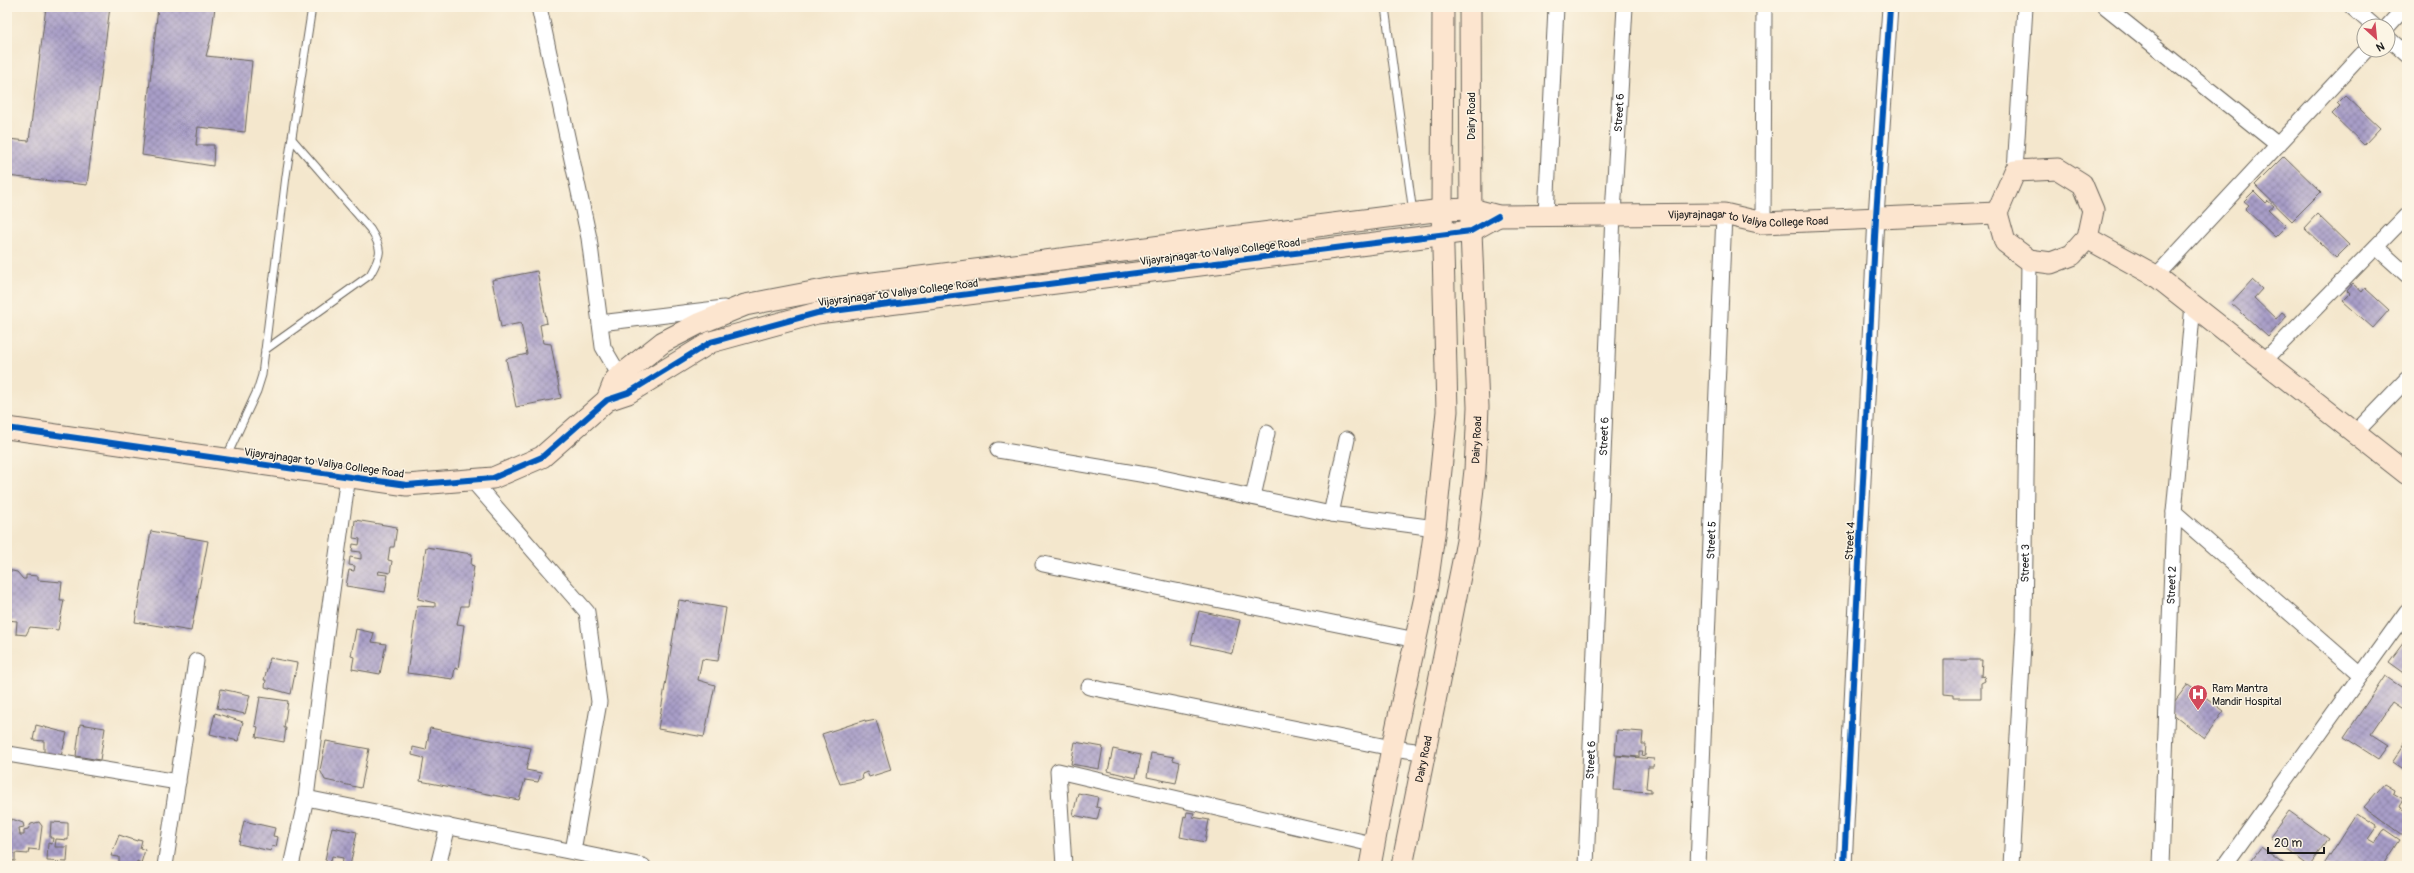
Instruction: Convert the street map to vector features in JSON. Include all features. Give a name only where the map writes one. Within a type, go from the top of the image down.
[{"type":"street","points":[[539,7],[589,238],[603,347],[620,376]]},
{"type":"street","points":[[1370,866],[1376,845],[1392,748],[1416,640],[1435,528],[1447,411],[1442,210],[1443,7]]},
{"type":"street","name":"Dairy Road","points":[[1402,866],[1423,752],[1467,541],[1475,470],[1478,407],[1471,231],[1470,7]]},
{"type":"street","points":[[1546,215],[1556,7]]},
{"type":"street","name":"Street 6","points":[[1586,866],[1613,214],[1625,7]]},
{"type":"street","points":[[1762,223],[1764,7]]},
{"type":"street","name":"Street 4","points":[[1844,866],[1876,217],[1890,7]]},
{"type":"street","points":[[2015,171],[2058,169],[2082,184],[2093,210],[2088,238],[2072,255],[2051,263],[2028,260],[2005,242],[1997,212],[2015,171],[2025,7]]},
{"type":"street","points":[[2106,7],[2278,145]]},
{"type":"street","points":[[2352,7],[2365,18]]},
{"type":"street","points":[[2395,18],[2405,7]]},
{"type":"street","points":[[2396,45],[2407,55]]},
{"type":"street","points":[[2156,276],[2359,58]]},
{"type":"street","name":"Vijayrajnagar to Valiya College Road","points":[[607,400],[612,385],[620,376],[663,342],[698,324],[745,305],[842,287],[1442,210],[1471,209],[1498,216],[1724,214],[1762,223],[1997,212]]},
{"type":"street","name":"Street 5","points":[[1698,866],[1724,214]]},
{"type":"street","points":[[2264,361],[2407,215]]},
{"type":"street","name":"Vijayrajnagar to Valiya College Road","points":[[7,428],[407,485],[493,478],[542,457],[607,400],[628,393],[711,342],[817,313],[1443,233],[1471,231],[1498,216]]},
{"type":"street","points":[[2088,238],[2156,276],[2407,474]]},
{"type":"street","points":[[2376,247],[2407,275]]},
{"type":"street","name":"Street 3","points":[[2011,866],[2024,625],[2028,260]]},
{"type":"street","points":[[600,323],[745,305]]},
{"type":"street","name":"Street 2","points":[[2161,866],[2174,512],[2193,305]]},
{"type":"street","points":[[2355,433],[2407,379]]},
{"type":"street","points":[[1253,497],[1267,433]]},
{"type":"street","points":[[1331,514],[1347,438]]},
{"type":"street","points":[[998,450],[1158,477],[1331,514],[1435,528]]},
{"type":"street","points":[[291,866],[306,798],[326,634],[348,476]]},
{"type":"street","points":[[472,480],[587,612],[599,702],[573,851]]},
{"type":"street","points":[[2174,512],[2361,675]]},
{"type":"street","points":[[1043,564],[1416,640]]},
{"type":"street","points":[[2224,866],[2407,611]]},
{"type":"street","points":[[165,866],[196,661]]},
{"type":"street","points":[[1089,687],[1392,748],[1423,752]]},
{"type":"street","points":[[8,754],[178,782]]},
{"type":"street","points":[[1064,866],[1058,772],[1376,845]]},
{"type":"street","points":[[306,798],[643,866]]},
{"type":"street","points":[[438,866],[448,826]]},
{"type":"lane","points":[[225,459],[257,391],[265,350],[292,139],[312,7]]},
{"type":"lane","points":[[1385,7],[1413,213]]},
{"type":"lane","points":[[265,350],[370,275],[381,257],[379,242],[370,229],[292,139]]},
{"type":"building","points":[[46,7],[110,7],[87,185],[7,176],[7,139],[29,141]]},
{"type":"building","points":[[158,7],[215,7],[211,38],[206,56],[252,61],[245,132],[198,127],[196,145],[214,145],[213,166],[142,155]]},
{"type":"building","points":[[2345,95],[2380,128],[2364,145],[2332,114],[2340,106],[2337,103]]},
{"type":"building","points":[[2284,156],[2321,192],[2292,221],[2255,185]]},
{"type":"building","points":[[2254,191],[2266,203],[2268,201],[2274,206],[2269,210],[2286,226],[2275,237],[2245,209],[2249,205],[2244,201]]},
{"type":"building","points":[[2317,214],[2349,245],[2336,258],[2304,228]]},
{"type":"building","points":[[537,271],[547,323],[540,325],[543,343],[551,344],[561,398],[516,407],[506,359],[527,354],[521,323],[501,327],[492,280]]},
{"type":"building","points":[[2252,280],[2262,289],[2254,298],[2276,319],[2282,312],[2287,316],[2268,337],[2231,303]]},
{"type":"building","points":[[2353,284],[2362,292],[2365,288],[2389,310],[2373,328],[2343,301],[2350,294],[2347,291]]},
{"type":"building","points":[[355,520],[397,527],[394,547],[390,547],[388,560],[392,561],[390,573],[379,571],[378,574],[388,575],[385,592],[346,586],[349,570],[354,571],[355,566],[349,565],[350,557],[361,559],[361,552],[352,551],[353,544],[359,545],[360,539],[353,538]]},
{"type":"building","points":[[151,531],[208,541],[191,631],[135,622]]},
{"type":"building","points":[[426,547],[472,554],[471,565],[474,566],[468,606],[461,606],[457,624],[464,625],[458,669],[455,668],[453,679],[407,673],[417,606],[435,607],[435,603],[418,599]]},
{"type":"building","points":[[7,570],[17,572],[23,579],[26,579],[26,575],[38,576],[38,580],[62,582],[60,600],[64,600],[58,630],[30,627],[26,635],[16,634],[17,621],[7,620]]},
{"type":"building","points":[[679,600],[726,608],[718,661],[702,659],[698,680],[715,685],[704,737],[658,729]]},
{"type":"building","points":[[1199,611],[1240,620],[1232,653],[1191,644]]},
{"type":"building","points":[[356,629],[374,633],[372,642],[386,644],[380,674],[352,669],[354,657],[351,656]]},
{"type":"building","points":[[2407,638],[2407,675],[2389,662]]},
{"type":"building","points":[[270,658],[297,663],[291,694],[265,687],[266,680],[264,680]]},
{"type":"building","points":[[1944,660],[1982,660],[1981,677],[1984,676],[1985,681],[1981,683],[1981,698],[1954,698],[1954,695],[1944,694]]},
{"type":"building","points":[[2385,676],[2407,691],[2407,713],[2392,703],[2371,734],[2388,745],[2378,759],[2344,737]]},
{"type":"building","points":[[2188,684],[2224,711],[2204,738],[2168,710]]},
{"type":"building","points":[[221,689],[250,695],[245,714],[217,708]]},
{"type":"building","points":[[260,697],[288,701],[284,728],[286,728],[284,742],[256,737],[258,727],[255,726]]},
{"type":"building","points":[[215,713],[243,722],[238,741],[210,734]]},
{"type":"building","points":[[865,720],[866,722],[876,720],[891,770],[869,777],[867,772],[862,774],[863,779],[840,784],[822,734]]},
{"type":"building","points":[[80,724],[105,728],[100,760],[76,756]]},
{"type":"building","points":[[36,725],[67,733],[61,756],[44,755],[44,741],[33,740]]},
{"type":"building","points":[[430,728],[531,748],[526,770],[541,773],[538,782],[525,780],[519,800],[420,781],[424,758],[412,755],[413,747],[426,750]]},
{"type":"building","points":[[1617,730],[1643,732],[1642,744],[1646,744],[1645,756],[1642,755],[1643,752],[1639,752],[1639,757],[1615,755]]},
{"type":"building","points":[[2407,740],[2407,773],[2392,763]]},
{"type":"building","points":[[326,741],[369,749],[361,788],[325,780],[320,770]]},
{"type":"building","points":[[1075,742],[1103,747],[1099,769],[1071,764]]},
{"type":"building","points":[[1113,749],[1141,755],[1136,778],[1108,771]]},
{"type":"building","points":[[1151,753],[1174,757],[1173,760],[1180,762],[1176,783],[1147,777]]},
{"type":"building","points":[[1617,756],[1654,759],[1653,767],[1648,767],[1646,788],[1651,789],[1651,792],[1614,790]]},
{"type":"building","points":[[2384,784],[2394,790],[2393,793],[2403,799],[2399,808],[2407,813],[2407,829],[2402,835],[2364,807]]},
{"type":"building","points":[[1078,793],[1098,797],[1096,807],[1100,808],[1097,820],[1073,815]]},
{"type":"building","points":[[2289,811],[2328,839],[2309,866],[2270,837]]},
{"type":"building","points":[[1187,812],[1194,813],[1193,817],[1209,820],[1205,842],[1180,837],[1184,816],[1186,817]]},
{"type":"building","points":[[2357,813],[2377,826],[2368,839],[2375,843],[2384,829],[2400,840],[2383,866],[2323,866]]},
{"type":"building","points":[[12,819],[23,823],[24,827],[19,828],[20,835],[24,835],[24,830],[28,829],[31,824],[39,822],[42,826],[39,850],[29,849],[28,854],[15,853],[15,861],[7,860],[7,825]]},
{"type":"building","points":[[244,821],[275,828],[273,836],[278,837],[276,847],[272,846],[271,851],[239,844]]},
{"type":"building","points":[[51,822],[68,823],[68,840],[56,839],[55,847],[68,847],[67,862],[47,861],[48,843],[52,844],[53,838],[50,838]]},
{"type":"building","points":[[332,827],[357,832],[350,866],[342,866],[343,858],[332,856],[331,861],[325,860]]},
{"type":"building","points":[[119,835],[137,841],[138,839],[142,840],[140,848],[145,850],[141,863],[137,861],[136,866],[127,866],[119,863],[119,857],[111,856]]},
{"type":"building","points":[[2261,847],[2287,866],[2247,866]]},
{"type":"cycle path","points":[[1844,866],[1876,217],[1890,7]]},
{"type":"cycle path","points":[[7,428],[407,485],[493,478],[542,457],[607,400],[628,393],[711,342],[817,313],[1471,231],[1498,216]]},
{"type":"place","name":"Ram Mantra Mandir Hospital","points":[[2198,711]]}]
